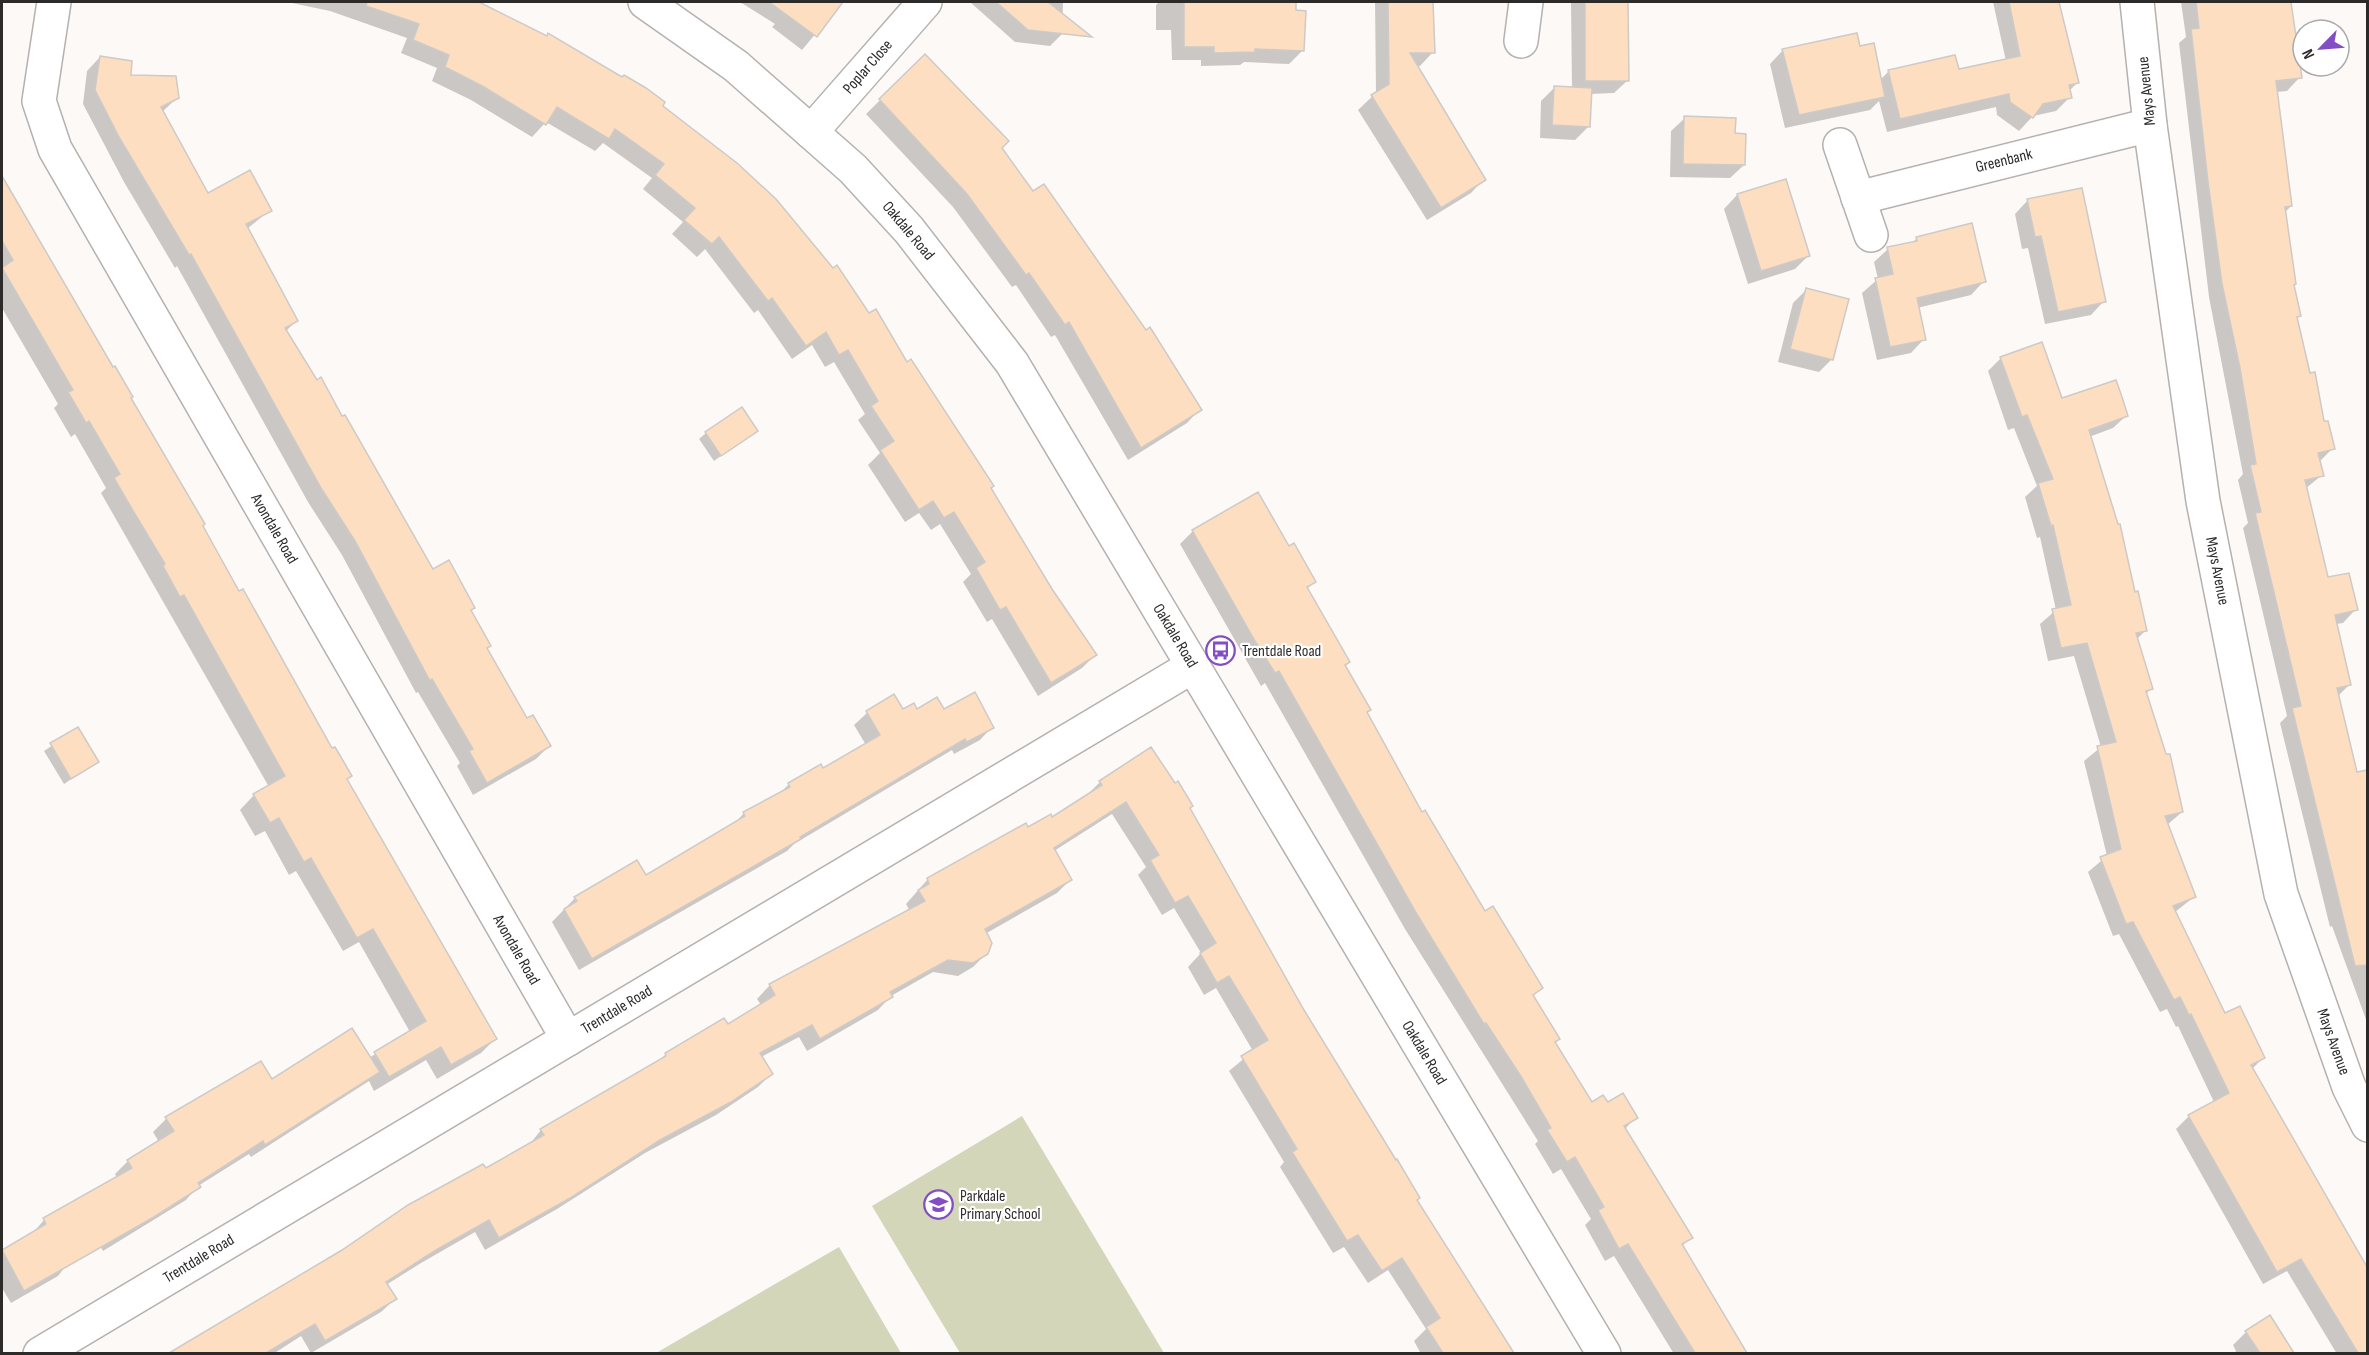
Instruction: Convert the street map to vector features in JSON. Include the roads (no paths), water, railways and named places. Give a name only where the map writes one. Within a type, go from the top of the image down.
[{"type":"street","name":"Avondale Road","points":[[54,2],[39,101],[55,149],[568,1039]]},
{"type":"street","name":"Oakdale Road","points":[[645,2],[736,66],[853,169],[909,230],[1012,363],[1604,1353]]},
{"type":"street","name":"Poplar Close","points":[[811,132],[925,2]]},
{"type":"street","points":[[1521,41],[1526,2]]},
{"type":"street","name":"Mays Avenue","points":[[2137,2],[2150,125],[2202,501],[2281,894],[2349,1087],[2367,1125]]},
{"type":"street","name":"Greenbank","points":[[1858,198],[2150,125]]},
{"type":"street","points":[[1840,145],[1871,236]]},
{"type":"street","name":"Trentdale Road","points":[[40,1353],[1193,666]]},
{"type":"place","name":"Trentdale Road","points":[[1221,651]]},
{"type":"place","name":"Parkdale Primary School","points":[[939,1205]]}]
